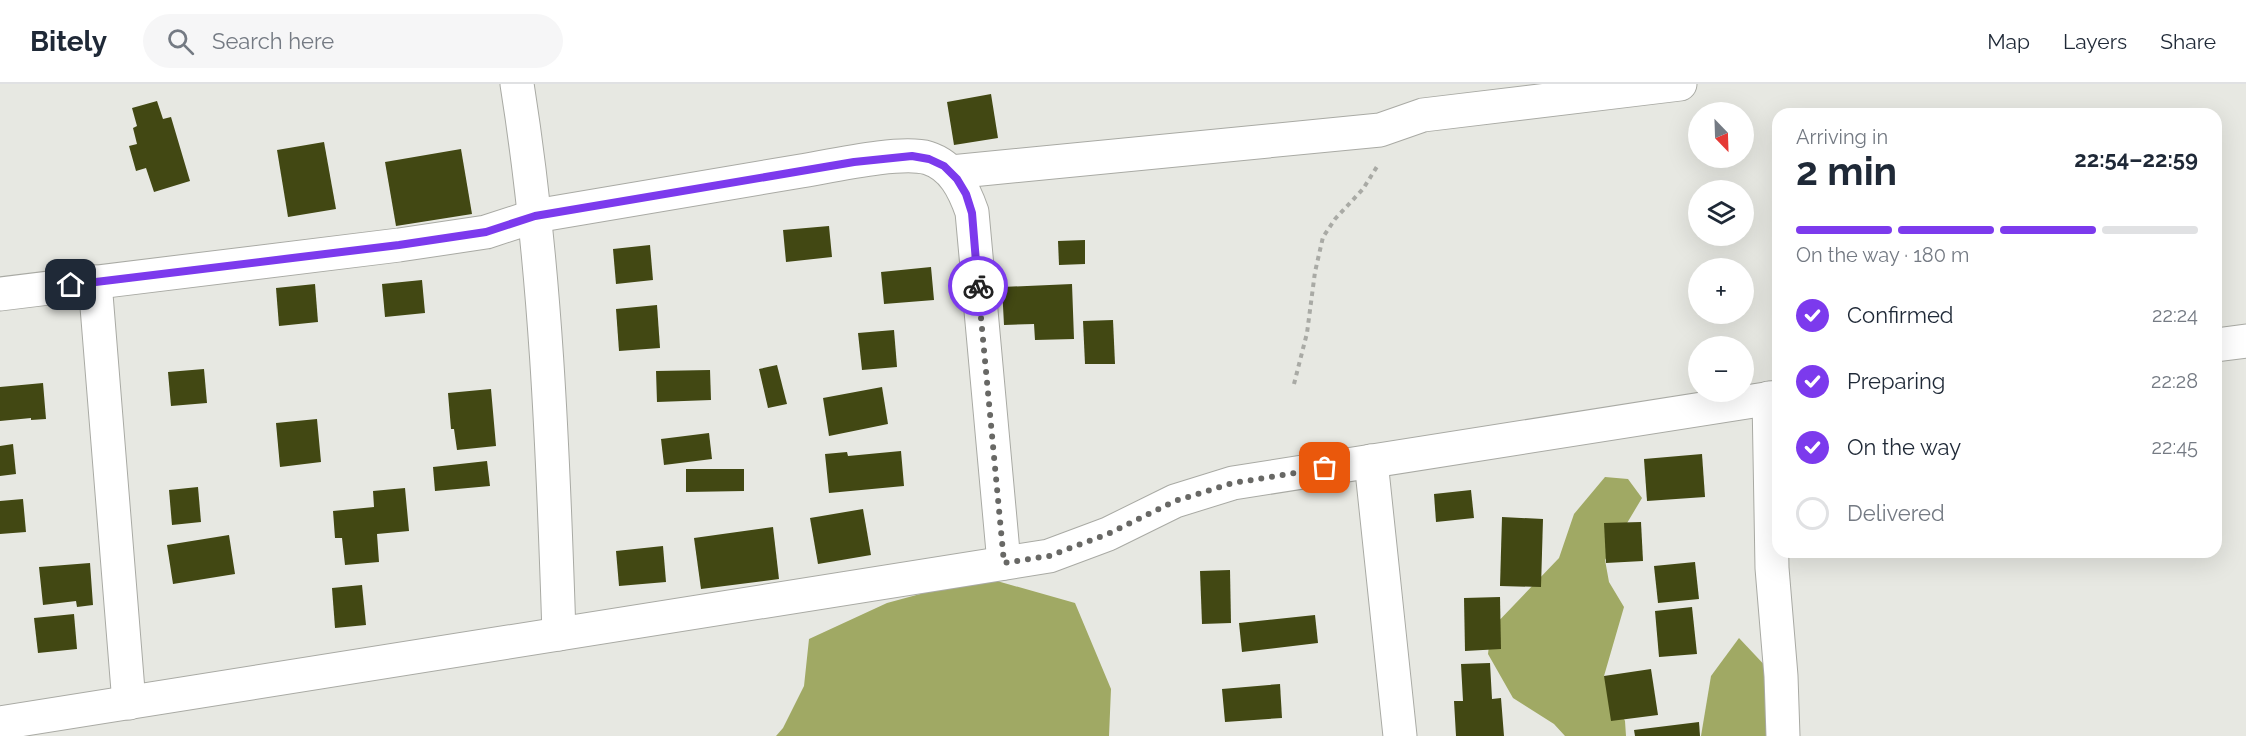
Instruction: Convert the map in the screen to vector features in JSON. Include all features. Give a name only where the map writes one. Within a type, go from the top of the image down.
[{"type":"street","points":[[517,84],[531,170],[553,434],[559,634]]},
{"type":"street","points":[[951,172],[1380,130],[1423,115],[1680,84]]},
{"type":"street","points":[[0,294],[399,245],[486,232],[535,216],[854,162],[912,156],[929,159],[951,172],[966,194],[972,213],[1004,563]]},
{"type":"street","points":[[95,282],[129,703]]},
{"type":"street","points":[[2222,344],[2246,341]]},
{"type":"street","points":[[0,723],[1049,556],[1108,534],[1175,501],[1233,483],[1772,398]]},
{"type":"street","points":[[1371,461],[1400,736]]},
{"type":"street","points":[[1772,558],[1783,736]]},
{"type":"path","points":[[1294,384],[1307,333],[1315,272],[1323,237],[1335,219],[1362,189],[1380,161],[1380,130]]},
{"type":"green space","points":[[1605,477],[1628,479],[1642,498],[1605,560],[1609,582],[1624,607],[1604,676],[1625,721],[1626,736],[1565,736],[1554,724],[1513,698],[1488,654],[1491,629],[1559,558],[1574,514]]},
{"type":"green space","points":[[983,577],[1075,603],[1111,689],[1109,736],[776,736],[783,728],[804,686],[809,639],[887,603]]},
{"type":"green space","points":[[1739,638],[1771,672],[1777,736],[1701,736],[1711,676]]},
{"type":"building","points":[[991,94],[998,138],[954,145],[947,102]]},
{"type":"building","points":[[157,101],[163,119],[171,117],[190,181],[154,192],[146,168],[136,171],[129,146],[137,144],[133,128],[137,126],[132,108]]},
{"type":"building","points":[[324,142],[336,209],[288,217],[277,150]]},
{"type":"building","points":[[461,149],[472,214],[396,226],[385,162]]},
{"type":"building","points":[[829,226],[832,257],[786,262],[783,230]]},
{"type":"building","points":[[1085,240],[1085,264],[1059,265],[1058,241]]},
{"type":"building","points":[[650,245],[653,280],[616,284],[613,249]]},
{"type":"building","points":[[931,267],[934,300],[884,304],[881,272]]},
{"type":"building","points":[[422,280],[425,313],[385,317],[382,284]]},
{"type":"building","points":[[315,284],[318,322],[279,326],[276,288]]},
{"type":"building","points":[[1072,284],[1074,339],[1035,340],[1034,324],[1004,325],[1002,287]]},
{"type":"building","points":[[657,305],[660,348],[619,351],[616,309]]},
{"type":"building","points":[[1113,320],[1115,364],[1085,364],[1083,321]]},
{"type":"building","points":[[894,330],[897,367],[862,370],[858,333]]},
{"type":"building","points":[[777,365],[787,404],[768,408],[759,369]]},
{"type":"building","points":[[204,369],[207,403],[171,406],[168,372]]},
{"type":"building","points":[[710,370],[711,400],[657,402],[656,371]]},
{"type":"building","points":[[43,383],[46,419],[0,421],[0,387]]},
{"type":"building","points":[[882,387],[888,424],[829,436],[823,398]]},
{"type":"building","points":[[491,389],[496,446],[457,450],[454,429],[451,429],[448,393]]},
{"type":"building","points":[[317,419],[321,462],[280,467],[276,423]]},
{"type":"building","points":[[709,433],[712,459],[664,465],[661,439]]},
{"type":"building","points":[[13,444],[16,474],[0,476],[0,446]]},
{"type":"building","points":[[901,451],[904,486],[829,493],[825,454],[847,452],[848,456]]},
{"type":"building","points":[[1702,454],[1705,497],[1647,501],[1644,459]]},
{"type":"building","points":[[487,461],[490,486],[435,491],[433,467]]},
{"type":"building","points":[[686,469],[744,469],[744,491],[686,492]]},
{"type":"building","points":[[198,487],[201,522],[172,525],[169,490]]},
{"type":"building","points":[[405,488],[409,531],[377,534],[379,562],[345,565],[342,538],[335,538],[333,511],[374,507],[373,491]]},
{"type":"building","points":[[1471,490],[1474,518],[1436,522],[1434,494]]},
{"type":"building","points":[[23,499],[26,532],[0,534],[0,501]]},
{"type":"building","points":[[863,509],[871,555],[818,564],[810,518]]},
{"type":"building","points":[[1502,517],[1543,519],[1541,587],[1500,586]]},
{"type":"building","points":[[1641,522],[1643,561],[1606,563],[1604,523]]},
{"type":"building","points":[[773,527],[779,579],[701,589],[694,538]]},
{"type":"building","points":[[229,535],[235,574],[173,584],[167,545]]},
{"type":"building","points":[[663,546],[666,582],[619,586],[616,551]]},
{"type":"building","points":[[1695,562],[1699,599],[1658,603],[1654,566]]},
{"type":"building","points":[[90,563],[93,605],[77,607],[76,601],[43,605],[39,567]]},
{"type":"building","points":[[1230,570],[1231,623],[1202,624],[1200,571]]},
{"type":"building","points":[[362,585],[366,625],[335,628],[332,588]]},
{"type":"building","points":[[1500,597],[1501,649],[1465,651],[1464,598]]},
{"type":"building","points":[[1692,607],[1697,654],[1659,657],[1655,611]]},
{"type":"building","points":[[74,614],[77,649],[38,653],[34,618]]},
{"type":"building","points":[[1315,615],[1318,643],[1242,652],[1239,623]]},
{"type":"building","points":[[1490,663],[1492,699],[1501,698],[1504,736],[1456,736],[1454,701],[1463,701],[1461,664]]},
{"type":"building","points":[[1651,669],[1658,715],[1611,721],[1604,676]]},
{"type":"building","points":[[1280,684],[1282,718],[1225,722],[1222,689]]},
{"type":"building","points":[[1699,722],[1700,736],[1635,736],[1634,730]]},
{"type":"way so far","points":[[978,286],[1004,563],[1049,556],[1108,534],[1175,501],[1233,483],[1325,468]]},
{"type":"route","points":[[71,285],[399,245],[486,232],[535,216],[854,162],[912,156],[929,159],[944,166],[957,179],[966,194],[972,213],[978,286]]}]
